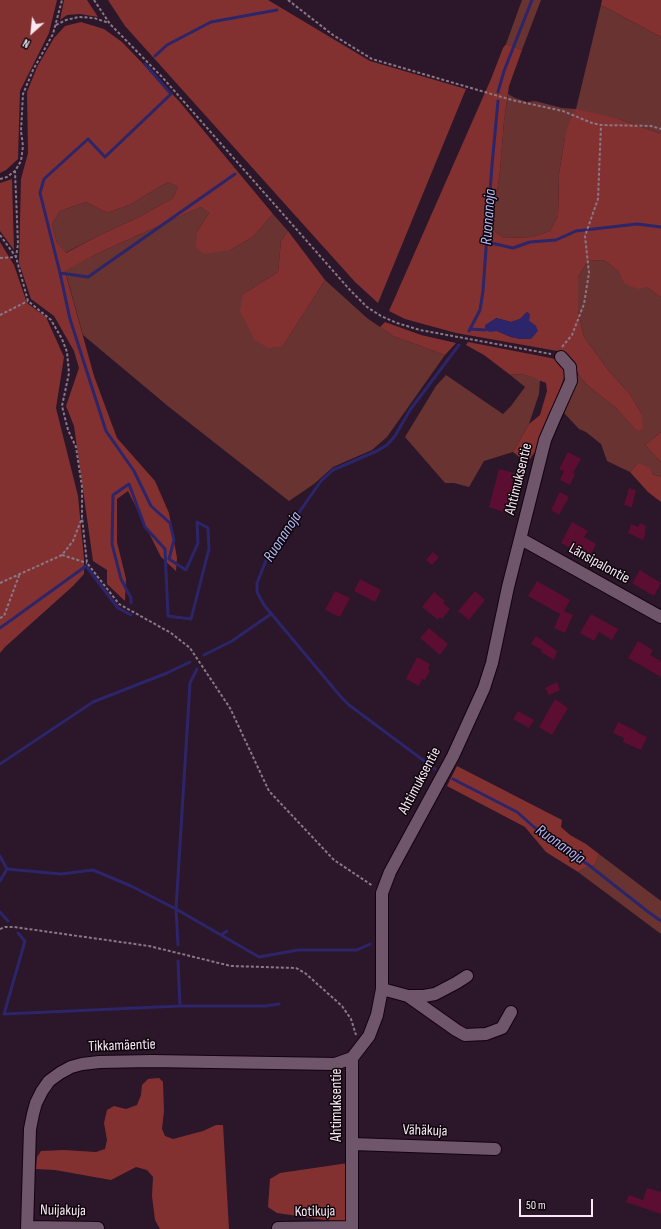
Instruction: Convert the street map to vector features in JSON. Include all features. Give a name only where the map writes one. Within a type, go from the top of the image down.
[{"type":"street","name":"Ahtimuksentie","points":[[352,1228],[352,1058],[369,1036],[378,1015],[382,989],[382,893],[390,872],[453,756],[484,688],[492,663],[508,587],[545,440],[572,381],[570,367],[558,356]]},
{"type":"street","name":"Länsipalontie","points":[[521,539],[661,617]]},
{"type":"street","points":[[382,989],[408,996],[424,996],[435,994],[467,976]]},
{"type":"street","points":[[408,996],[465,1036],[486,1034],[502,1028],[511,1012]]},
{"type":"street","name":"Tikkamäentie","points":[[27,1228],[30,1129],[33,1114],[36,1103],[49,1081],[70,1067],[99,1062],[129,1061],[334,1064],[352,1058]]},
{"type":"street","name":"Vähäkuja","points":[[353,1144],[496,1149]]},
{"type":"street","name":"Nuijakuja","points":[[27,1228],[98,1228]]},
{"type":"street","name":"Kotikuja","points":[[278,1228],[352,1228]]},
{"type":"path","points":[[0,179],[15,171],[21,161],[23,146],[21,131],[23,94],[33,70],[52,34],[62,0]]},
{"type":"path","points":[[94,0],[110,24],[163,78],[350,290],[367,307],[381,316],[420,330],[558,356],[572,336],[584,304],[588,272],[585,236],[598,199],[601,125]]},
{"type":"path","points":[[288,0],[333,35],[372,59],[512,100],[563,111],[592,123],[601,125],[651,126],[661,129]]},
{"type":"path","points":[[55,26],[66,20],[79,17],[94,18],[110,24]]},
{"type":"path","points":[[15,171],[18,244],[16,257]]},
{"type":"path","points":[[0,235],[16,257],[28,300],[51,320],[62,339],[67,352],[69,373],[62,406],[68,430],[76,448],[82,487],[82,517],[87,563],[119,604],[171,633],[190,648],[230,708],[269,791],[334,860],[382,893]]},
{"type":"path","points":[[0,258],[16,257]]},
{"type":"path","points":[[0,315],[28,300]]},
{"type":"path","points":[[0,583],[62,555],[74,541],[82,517]]},
{"type":"path","points":[[62,555],[87,563]]},
{"type":"path","points":[[0,618],[4,616],[20,573]]},
{"type":"path","points":[[0,929],[5,927],[14,927],[149,946],[232,966],[296,968],[305,973],[342,1006],[351,1019],[361,1048]]},
{"type":"shaded area","points":[[0,0],[57,0],[49,33],[20,91],[18,159],[6,170],[0,173]]},
{"type":"shaded area","points":[[64,0],[87,0],[98,17],[80,14],[67,15],[60,20]]},
{"type":"shaded area","points":[[108,0],[268,0],[370,61],[466,89],[378,303],[355,282],[125,26]]},
{"type":"shaded area","points":[[522,0],[541,0],[522,50],[506,44]]},
{"type":"shaded area","points":[[602,0],[661,0],[661,37],[601,5]]},
{"type":"shaded area","points":[[601,5],[661,37],[661,134],[619,119],[565,137],[559,174],[558,216],[550,231],[532,237],[504,238],[494,231],[494,212],[508,94],[527,102],[535,101],[562,108],[576,109]]},
{"type":"shaded area","points":[[81,22],[104,29],[122,42],[179,101],[273,214],[253,237],[230,250],[205,254],[196,248],[197,232],[209,213],[201,207],[96,254],[65,271],[94,376],[117,438],[155,481],[169,513],[177,558],[176,571],[161,557],[128,491],[117,499],[117,542],[126,579],[125,601],[107,584],[107,570],[93,561],[74,426],[66,406],[79,368],[74,351],[54,316],[31,299],[19,263],[21,179],[28,153],[27,92],[37,67],[54,38],[65,26]],"holes":[[[168,182],[178,187],[173,198],[141,216],[66,253],[57,243],[52,224],[60,211],[86,202],[107,213],[129,205]]]},
{"type":"shaded area","points":[[506,44],[522,50],[509,86],[494,212],[494,231],[504,238],[532,237],[550,231],[558,216],[559,174],[565,137],[568,125],[576,109],[619,119],[661,134],[661,297],[646,287],[638,289],[625,284],[618,271],[604,260],[588,261],[578,277],[578,311],[584,337],[609,371],[630,394],[641,413],[643,428],[639,431],[633,427],[616,408],[587,385],[578,374],[574,363],[563,352],[456,333],[405,319],[389,311],[491,79]],"holes":[[[527,312],[529,321],[536,326],[531,339],[511,337],[497,331],[496,318],[511,322],[520,319]]]},
{"type":"shaded area","points":[[12,179],[14,250],[0,231],[0,183]]},
{"type":"shaded area","points":[[168,182],[178,187],[173,198],[141,216],[65,253],[57,243],[52,224],[60,211],[86,202],[107,213],[129,205]]},
{"type":"shaded area","points":[[201,207],[209,213],[197,232],[230,250],[253,237],[273,214],[288,231],[281,241],[278,272],[243,294],[283,346],[325,280],[367,318],[393,336],[445,355],[387,437],[372,450],[333,467],[314,484],[289,501],[169,407],[83,335],[65,270],[96,254]]},
{"type":"shaded area","points":[[288,231],[325,280],[283,346],[268,348],[255,340],[240,311],[243,294],[278,272],[281,241]]},
{"type":"shaded area","points":[[0,242],[14,265],[27,303],[46,317],[64,357],[56,408],[78,496],[84,574],[73,586],[0,653]]},
{"type":"shaded area","points":[[604,260],[618,271],[626,284],[646,287],[661,297],[661,432],[645,445],[661,462],[661,477],[652,474],[638,463],[630,472],[607,461],[601,444],[586,432],[579,429],[564,413],[578,374],[587,385],[616,408],[633,427],[641,413],[630,394],[609,371],[584,337],[578,311],[578,277],[588,261]]},
{"type":"shaded area","points":[[527,312],[530,314],[529,321],[536,326],[538,331],[531,339],[521,339],[511,337],[497,331],[490,332],[485,330],[485,325],[496,318],[511,322],[520,319]]},
{"type":"shaded area","points":[[385,322],[421,335],[456,343],[445,355],[393,336],[380,327]]},
{"type":"shaded area","points":[[468,342],[551,358],[560,361],[566,372],[540,445],[527,463],[513,452],[529,424],[540,415],[547,391],[546,383],[526,375],[509,374],[484,355],[466,345]]},
{"type":"shaded area","points":[[509,374],[526,375],[540,380],[539,394],[529,424],[513,452],[484,461],[469,487],[454,483],[445,483],[405,437],[436,386],[446,375],[503,414],[525,387]]},
{"type":"shaded area","points":[[661,432],[661,462],[645,445]]},
{"type":"shaded area","points":[[638,463],[650,468],[652,474],[661,477],[661,502],[648,492],[630,472]]},
{"type":"shaded area","points":[[457,766],[562,820],[561,827],[570,835],[586,844],[599,854],[595,865],[578,872],[546,852],[525,827],[447,786]]},
{"type":"shaded area","points":[[599,854],[661,901],[661,934],[578,872],[595,865]]},
{"type":"shaded area","points":[[159,1078],[163,1082],[164,1111],[162,1129],[165,1136],[173,1139],[203,1131],[216,1125],[223,1125],[229,1229],[160,1229],[155,1220],[152,1196],[153,1177],[147,1170],[136,1167],[111,1180],[55,1170],[36,1169],[37,1157],[41,1151],[64,1150],[96,1152],[105,1149],[107,1140],[104,1123],[107,1110],[114,1106],[126,1109],[137,1105],[141,1095],[142,1085],[148,1079]]},
{"type":"shaded area","points":[[348,1163],[345,1223],[277,1213],[268,1207],[270,1179],[280,1173]]},
{"type":"building","points":[[568,452],[581,459],[573,473],[575,474],[570,485],[560,480],[564,471],[559,469]]},
{"type":"building","points":[[499,469],[515,473],[512,482],[516,482],[509,514],[489,507]]},
{"type":"building","points":[[629,488],[636,490],[632,507],[624,505]]},
{"type":"building","points":[[560,492],[569,497],[559,515],[551,510]]},
{"type":"building","points":[[572,522],[588,531],[584,537],[596,544],[589,558],[561,543]]},
{"type":"building","points":[[640,523],[646,526],[643,540],[628,533],[631,524],[638,527]]},
{"type":"building","points":[[433,552],[439,557],[432,565],[426,560]]},
{"type":"building","points":[[640,570],[661,583],[654,596],[632,583]]},
{"type":"building","points":[[360,579],[381,590],[375,602],[354,591]]},
{"type":"building","points":[[537,581],[570,600],[564,611],[573,615],[565,633],[554,628],[560,614],[528,596]]},
{"type":"building","points":[[335,591],[350,598],[340,617],[325,610]]},
{"type":"building","points":[[475,591],[485,600],[469,620],[458,611]]},
{"type":"building","points":[[434,592],[445,601],[443,603],[450,609],[442,619],[440,617],[438,620],[422,607]]},
{"type":"building","points":[[591,614],[618,629],[612,640],[599,632],[594,641],[580,633]]},
{"type":"building","points":[[429,628],[448,644],[440,655],[420,638]]},
{"type":"building","points":[[536,636],[557,651],[554,660],[541,652],[542,650],[531,644]]},
{"type":"building","points":[[638,641],[653,650],[650,655],[661,661],[661,677],[628,658]]},
{"type":"building","points":[[417,657],[430,664],[428,668],[430,670],[425,680],[422,679],[419,686],[406,679]]},
{"type":"building","points":[[557,682],[560,690],[549,695],[545,688]]},
{"type":"building","points":[[555,699],[568,708],[552,735],[539,727]]},
{"type":"building","points":[[518,711],[534,720],[529,728],[513,719]]},
{"type":"building","points":[[618,722],[647,737],[641,750],[623,742],[624,738],[613,733]]},
{"type":"building","points":[[647,1188],[661,1192],[661,1214],[626,1202],[629,1195],[643,1200]]},
{"type":"waterway","name":"Ruonanoja","points":[[498,92],[504,71],[532,0]]},
{"type":"waterway","points":[[155,56],[167,45],[211,22],[277,10]]},
{"type":"waterway","points":[[131,603],[131,598],[121,579],[112,544],[113,495],[129,484],[145,527],[165,549],[168,616],[191,619],[209,549],[208,528],[197,522],[198,543],[186,570],[169,559],[174,540],[170,523],[151,506],[134,471],[106,431],[70,319],[40,193],[44,179],[88,139],[105,157],[171,94],[145,64]]},
{"type":"waterway","name":"Ruonanoja","points":[[469,331],[480,310],[483,291],[498,101]]},
{"type":"waterway","points":[[60,273],[88,277],[235,174]]},
{"type":"waterway","points":[[487,242],[513,248],[530,242],[556,240],[576,231],[637,224],[661,227]]},
{"type":"waterway","points":[[471,329],[485,330]]},
{"type":"waterway","name":"Ruonanoja","points":[[435,769],[349,705],[341,697],[264,605],[257,592],[257,583],[267,558],[321,481],[333,470],[377,451],[387,445],[395,436],[410,410],[459,345]]},
{"type":"waterway","points":[[0,628],[86,566],[118,608],[131,615]]},
{"type":"waterway","points":[[204,655],[232,641],[271,614]]},
{"type":"waterway","points":[[0,764],[93,702],[167,673],[190,662]]},
{"type":"waterway","points":[[178,945],[176,909],[190,683],[197,669]]},
{"type":"waterway","name":"Ruonanoja","points":[[453,779],[517,812],[534,827],[590,866],[661,921]]},
{"type":"waterway","points":[[0,856],[7,869],[0,881]]},
{"type":"waterway","points":[[7,869],[61,874],[93,870],[131,886],[176,909],[259,957],[298,950],[357,950],[370,944]]},
{"type":"waterway","points":[[0,912],[8,921]]},
{"type":"waterway","points":[[221,935],[227,931]]},
{"type":"waterway","points":[[18,933],[25,941],[4,1014],[180,1006],[265,1006],[279,1004]]},
{"type":"waterway","points":[[178,961],[180,1006]]}]
